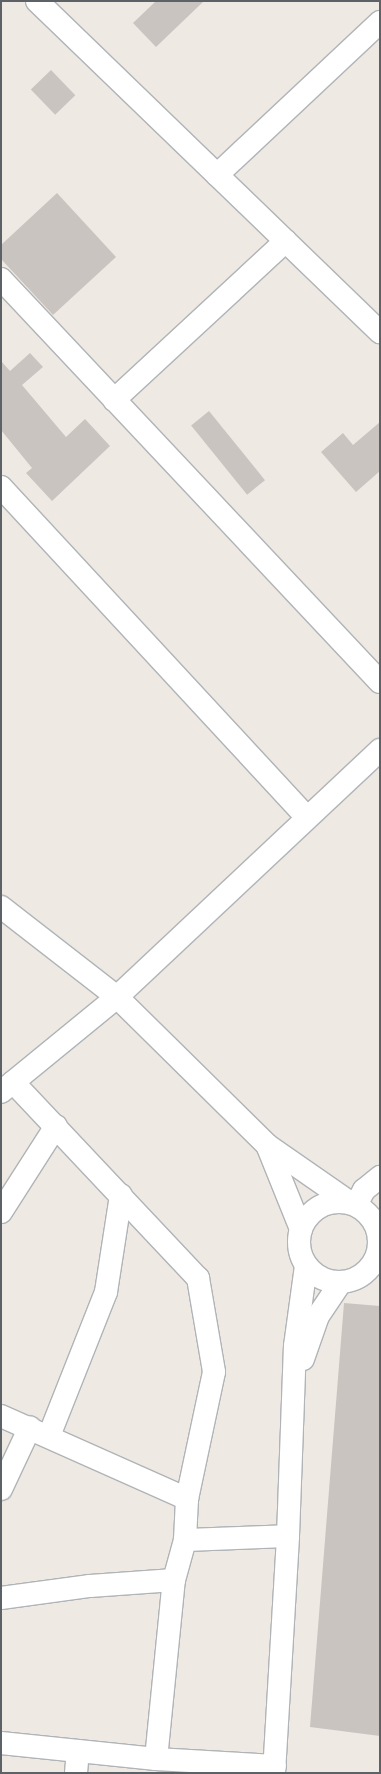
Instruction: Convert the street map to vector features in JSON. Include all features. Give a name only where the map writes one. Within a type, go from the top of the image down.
[{"type":"street","points":[[37,1],[380,332]]},
{"type":"street","points":[[217,175],[380,22]]},
{"type":"street","points":[[114,400],[286,241]]},
{"type":"street","points":[[1,280],[380,682]]},
{"type":"street","points":[[1,487],[308,817]]},
{"type":"street","points":[[156,1759],[174,1580],[185,1540],[187,1499],[214,1372],[198,1278],[56,1126],[7,1087],[117,997],[380,750]]},
{"type":"street","points":[[1,907],[117,997],[267,1145],[370,1214],[379,1229],[380,1244],[374,1265],[359,1278],[340,1283],[321,1279],[306,1266],[299,1248],[301,1228],[267,1145]]},
{"type":"street","points":[[1,1212],[56,1126]]},
{"type":"street","points":[[353,1204],[364,1190],[380,1177]]},
{"type":"street","points":[[50,1436],[106,1292],[121,1195]]},
{"type":"street","points":[[301,1228],[318,1209],[329,1203],[353,1204]]},
{"type":"street","points":[[1,1743],[275,1770],[288,1536],[295,1346],[306,1266]]},
{"type":"street","points":[[294,1383],[318,1316],[340,1283]]},
{"type":"street","points":[[1,1416],[30,1427],[187,1499]]},
{"type":"street","points":[[1,1489],[30,1427]]},
{"type":"street","points":[[185,1540],[288,1536]]},
{"type":"street","points":[[1,1598],[174,1580]]},
{"type":"street","points":[[76,1773],[78,1751]]},
{"type":"building","points":[[156,1],[204,1],[156,47],[133,23]]},
{"type":"building","points":[[51,70],[75,95],[55,115],[31,89]]},
{"type":"building","points":[[57,193],[116,257],[53,315],[1,259],[1,245]]},
{"type":"building","points":[[30,353],[43,367],[22,385],[66,437],[85,419],[110,446],[52,501],[26,473],[32,468],[1,430],[1,361],[10,371]]},
{"type":"building","points":[[209,411],[265,480],[247,495],[191,425]]},
{"type":"building","points":[[380,422],[380,471],[356,492],[321,452],[343,433],[353,445]]},
{"type":"building","points":[[344,1303],[380,1306],[380,1736],[310,1727]]}]
